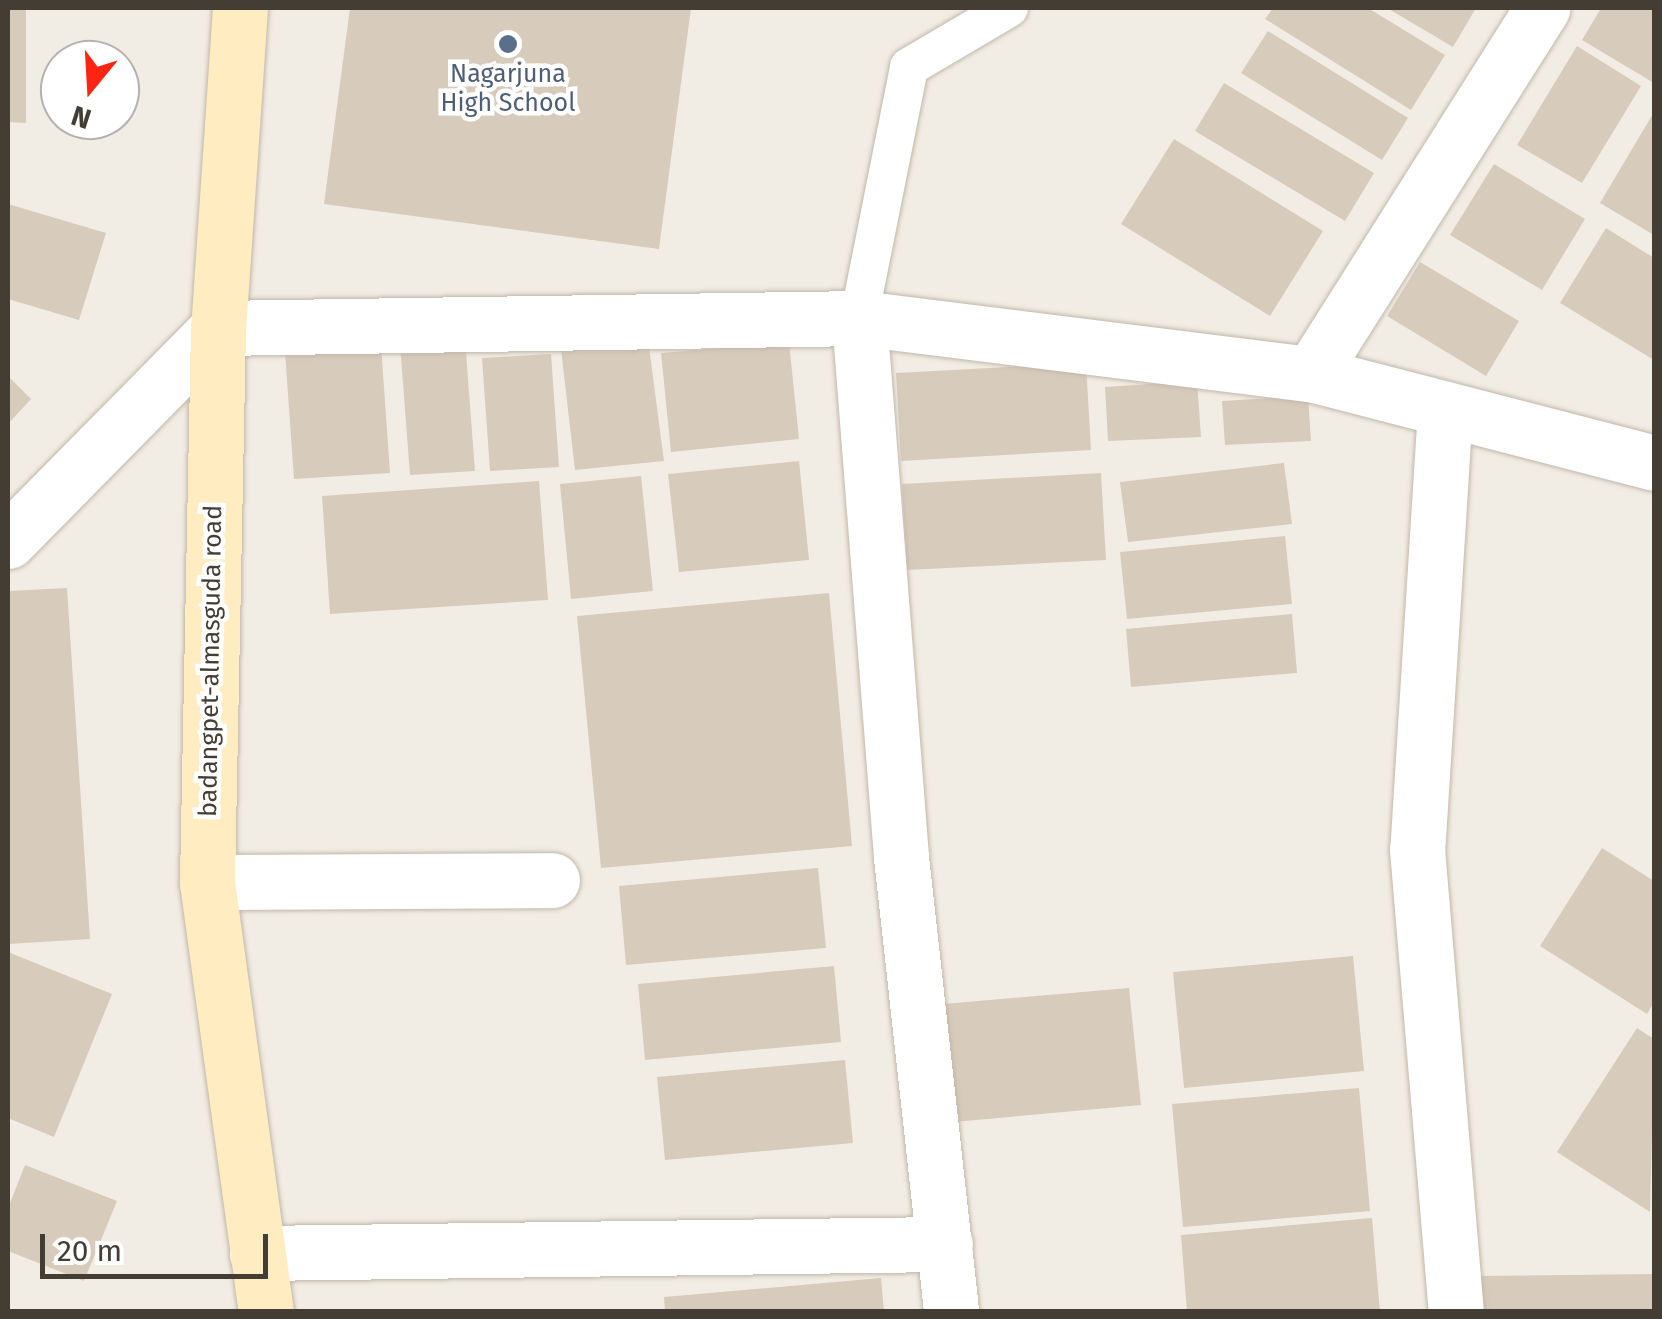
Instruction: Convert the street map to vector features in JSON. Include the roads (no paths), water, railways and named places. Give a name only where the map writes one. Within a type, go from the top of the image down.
[{"type":"street","name":"badangpet-almasguda road","points":[[240,8],[218,328],[207,882],[266,1312]]},
{"type":"street","points":[[1311,374],[1542,8]]},
{"type":"street","points":[[859,318],[901,857],[952,1312]]},
{"type":"street","points":[[8,541],[218,328],[859,318],[1311,374],[1654,463]]},
{"type":"street","points":[[1445,409],[1417,849],[1456,1312]]},
{"type":"street","points":[[207,882],[552,880]]},
{"type":"street","points":[[256,1253],[945,1244]]},
{"type":"lane","points":[[859,318],[909,67],[1009,8]]},
{"type":"place","name":"Nagarjuna High School","points":[[508,44]]}]
